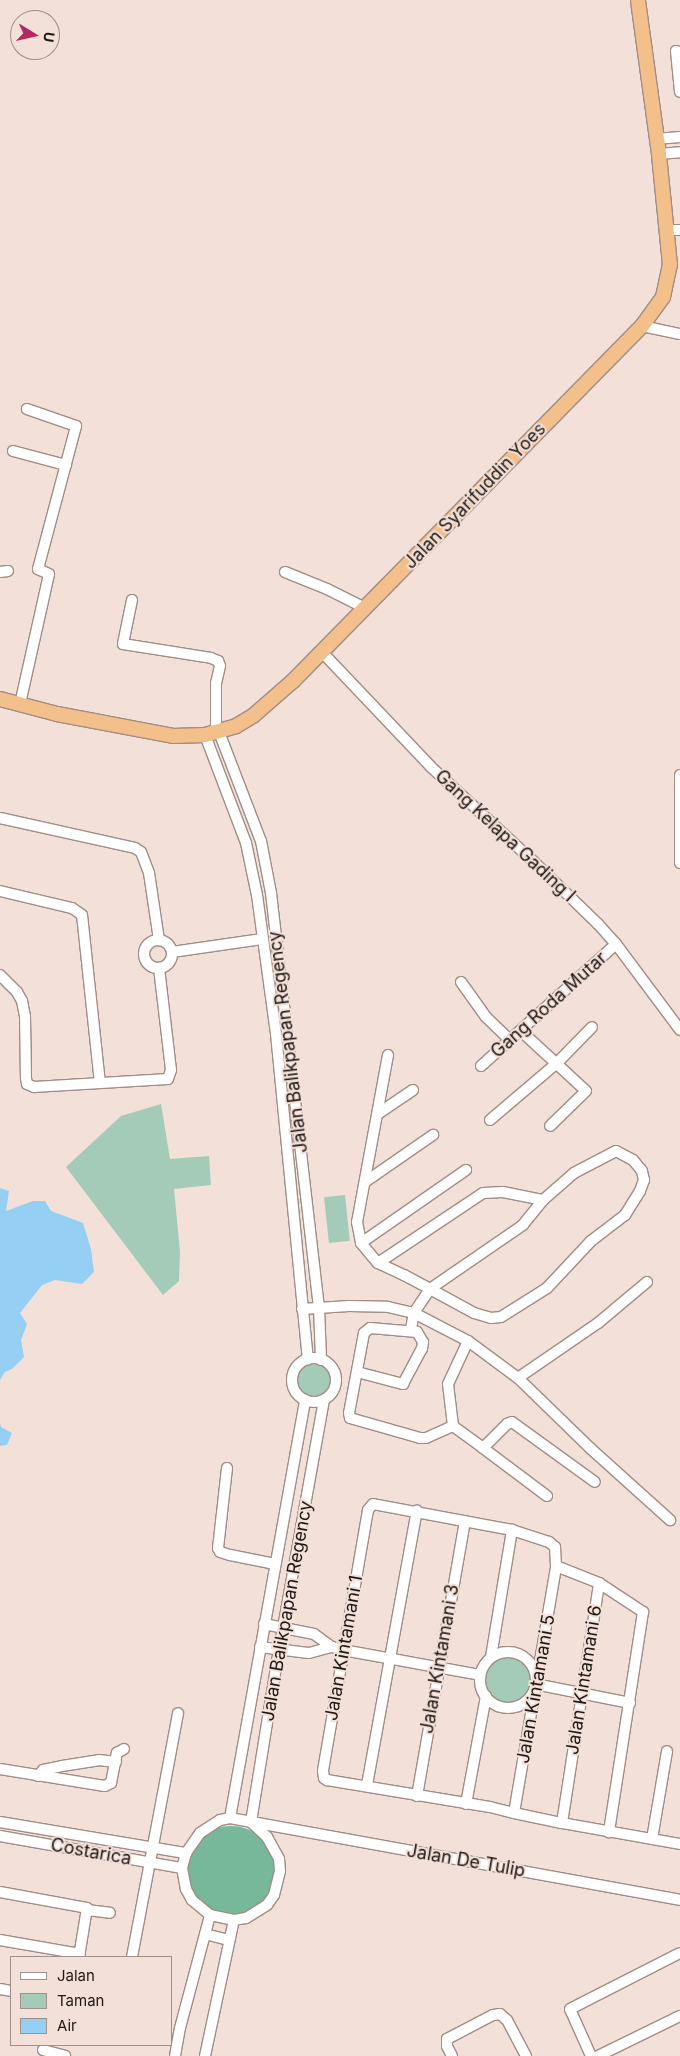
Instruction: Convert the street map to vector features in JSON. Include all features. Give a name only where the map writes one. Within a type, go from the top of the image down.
[{"type":"highway","name":"Jalan Syarifuddin Yoes","points":[[0,699],[57,714],[173,736],[205,735],[236,726],[254,715],[293,681],[642,326],[663,297],[668,281],[674,230],[658,154],[638,0]]},
{"type":"street","points":[[678,52],[680,92]]},
{"type":"street","points":[[656,139],[680,137]]},
{"type":"street","points":[[658,154],[680,152]]},
{"type":"street","points":[[642,326],[680,334]]},
{"type":"street","points":[[20,704],[48,574],[38,569],[76,426],[26,409]]},
{"type":"street","points":[[13,451],[66,465]]},
{"type":"street","points":[[285,572],[328,589],[365,608]]},
{"type":"street","name":"Jalan Balikpapan Regency","points":[[132,600],[123,644],[212,658],[218,661],[220,666],[214,717],[261,841],[271,898],[278,959],[281,1033],[302,1309],[308,1360]]},
{"type":"street","name":"Gang Kelapa Gading I","points":[[321,651],[431,767],[539,867],[616,944],[680,1030]]},
{"type":"street","name":"Jalan Balikpapan Regency","points":[[205,735],[246,843],[258,900],[265,959],[281,1033],[319,1307],[321,1360],[331,1366],[336,1376],[332,1393],[324,1400],[279,1650],[251,1822]]},
{"type":"street","points":[[680,774],[680,857]]},
{"type":"street","points":[[0,818],[135,848],[141,852],[149,872],[159,940]]},
{"type":"street","points":[[0,891],[72,908],[82,915],[100,1083]]},
{"type":"street","points":[[258,900],[271,898]]},
{"type":"street","points":[[172,952],[262,939]]},
{"type":"street","points":[[159,940],[167,944],[172,952],[169,963],[159,968],[151,967],[146,962],[144,954],[146,947],[152,942],[159,940]]},
{"type":"street","name":"Gang Roda Mutar","points":[[481,1066],[616,944]]},
{"type":"street","points":[[265,959],[278,959]]},
{"type":"street","points":[[0,975],[17,992],[22,1001],[25,1016],[27,1084],[34,1087],[163,1081],[168,1079],[171,1074],[159,968]]},
{"type":"street","points":[[461,982],[486,1017],[510,1040]]},
{"type":"street","points":[[490,1120],[557,1064],[592,1028]]},
{"type":"street","points":[[521,1031],[586,1091],[550,1126]]},
{"type":"street","points":[[388,1056],[379,1113],[357,1222],[361,1243],[378,1263],[430,1289],[474,1313],[491,1318],[502,1317],[547,1288],[591,1241],[625,1215],[640,1191],[644,1180],[642,1171],[633,1160],[616,1151],[574,1173],[543,1200],[523,1225],[430,1289],[414,1313],[411,1329]]},
{"type":"street","points":[[379,1113],[413,1090]]},
{"type":"street","points":[[365,1182],[433,1136]]},
{"type":"street","points":[[361,1243],[466,1170]]},
{"type":"street","points":[[378,1263],[483,1194],[503,1192],[543,1200]]},
{"type":"street","points":[[518,1378],[598,1323],[647,1282]]},
{"type":"street","points":[[302,1309],[319,1307],[388,1307],[414,1313],[468,1341],[518,1378],[590,1448],[670,1520]]},
{"type":"street","points":[[356,1372],[403,1384],[422,1349],[420,1336],[411,1329],[367,1330],[364,1333],[356,1372],[349,1414],[350,1418],[355,1421],[420,1438],[426,1438],[453,1426]]},
{"type":"street","points":[[468,1341],[448,1384],[453,1426],[547,1496]]},
{"type":"street","points":[[321,1360],[308,1360],[297,1367],[292,1379],[296,1392],[305,1400],[312,1402],[324,1400]]},
{"type":"street","name":"Jalan Balikpapan Regency","points":[[230,1818],[305,1400]]},
{"type":"street","points":[[483,1448],[507,1424],[512,1422],[595,1482]]},
{"type":"street","points":[[227,1468],[218,1548],[220,1552],[230,1556],[275,1564]]},
{"type":"street","name":"Jalan Kintamani 1","points":[[367,1785],[324,1778],[323,1771],[368,1510],[373,1504],[417,1510]]},
{"type":"street","points":[[556,1566],[555,1547],[549,1542],[512,1530],[465,1522],[417,1510],[367,1785],[417,1796],[680,1844]]},
{"type":"street","name":"Jalan Kintamani 3","points":[[417,1796],[465,1522]]},
{"type":"street","points":[[492,1657],[512,1530]]},
{"type":"street","name":"Jalan Kintamani 6","points":[[556,1566],[599,1583],[562,1823]]},
{"type":"street","name":"Jalan Kintamani 5","points":[[514,1813],[556,1566]]},
{"type":"street","points":[[599,1583],[643,1612],[609,1832]]},
{"type":"street","points":[[264,1624],[314,1634],[332,1647],[343,1650],[480,1676]]},
{"type":"street","points":[[260,1647],[308,1653],[332,1647]]},
{"type":"street","points":[[505,1652],[519,1654],[525,1658],[534,1669],[536,1684],[530,1697],[524,1702],[511,1707],[497,1705],[486,1696],[482,1690],[480,1676],[482,1668],[492,1657],[505,1652]]},
{"type":"street","points":[[536,1684],[630,1703]]},
{"type":"street","points":[[466,1804],[486,1696]]},
{"type":"street","points":[[132,1956],[148,1861],[178,1713]]},
{"type":"street","points":[[0,1769],[105,1786],[111,1783],[117,1753],[124,1749]]},
{"type":"street","points":[[652,1840],[667,1751]]},
{"type":"street","points":[[38,1776],[43,1770],[62,1766],[99,1760],[116,1762]]},
{"type":"street","points":[[230,1818],[251,1822],[274,1847],[280,1871],[279,1883],[271,1900],[258,1912],[234,1920],[210,1915],[192,1900],[186,1889],[182,1868],[186,1852],[200,1833],[220,1820],[230,1818]]},
{"type":"street","name":"Costarica","points":[[0,1822],[151,1848],[186,1852]]},
{"type":"street","name":"Jalan De Tulip","points":[[251,1822],[680,1900]]},
{"type":"street","name":"Costarica","points":[[0,1836],[182,1868]]},
{"type":"street","points":[[0,1892],[110,1913]]},
{"type":"street","points":[[0,1940],[79,1956],[88,1910]]},
{"type":"street","points":[[175,2056],[180,2028],[210,1915]]},
{"type":"street","points":[[205,2056],[234,1920]]},
{"type":"street","points":[[205,1934],[229,1940]]},
{"type":"street","points":[[591,2056],[570,2009],[680,1953]]},
{"type":"street","points":[[452,2056],[446,2043],[447,2039],[493,2015],[500,2014],[507,2020],[526,2056]]},
{"type":"street","points":[[598,2056],[680,2016]]},
{"type":"street","points":[[43,2050],[65,2056]]},
{"type":"green space","points":[[161,1104],[170,1159],[209,1156],[211,1185],[174,1189],[180,1252],[179,1281],[163,1295],[66,1167],[121,1116]]},
{"type":"green space","points":[[345,1195],[350,1241],[329,1243],[324,1197]]},
{"type":"green space","points":[[314,1362],[326,1367],[331,1379],[326,1391],[314,1396],[302,1391],[297,1379],[302,1367]]},
{"type":"green space","points":[[509,1655],[518,1657],[529,1666],[534,1680],[532,1689],[523,1700],[509,1705],[500,1703],[489,1694],[484,1680],[486,1671],[495,1660]]},
{"type":"green space","points":[[231,1826],[248,1829],[263,1839],[273,1854],[276,1871],[273,1888],[263,1903],[248,1913],[231,1916],[214,1913],[199,1903],[189,1888],[186,1871],[189,1854],[199,1839],[214,1829]]},
{"type":"water","points":[[0,1188],[9,1191],[6,1211],[33,1201],[45,1201],[51,1211],[83,1223],[91,1249],[94,1272],[82,1284],[55,1280],[42,1285],[20,1313],[27,1324],[21,1340],[24,1357],[12,1369],[5,1372],[0,1380]]},
{"type":"water","points":[[0,1423],[1,1427],[12,1433],[7,1445],[0,1446]]}]
